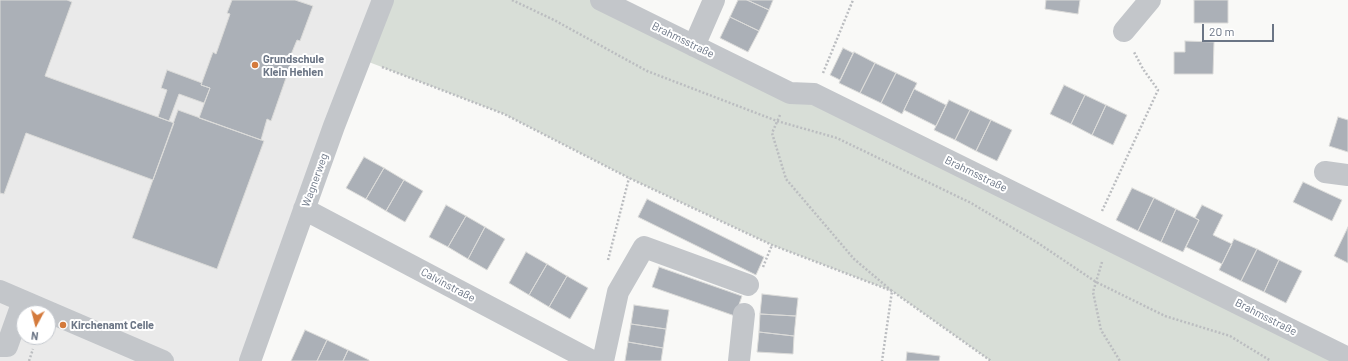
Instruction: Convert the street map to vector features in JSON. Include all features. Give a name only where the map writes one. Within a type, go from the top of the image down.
[{"type":"street","name":"Wagnerweg","points":[[250,361],[304,209],[383,0]]},
{"type":"street","name":"Brahmsstraße","points":[[601,0],[790,93],[814,94],[1348,358]]},
{"type":"street","points":[[694,46],[714,0]]},
{"type":"street","points":[[1124,31],[1150,0]]},
{"type":"street","points":[[1325,172],[1348,176]]},
{"type":"street","name":"Calvinstraße","points":[[304,209],[592,361]]},
{"type":"street","points":[[603,361],[618,292],[644,247],[748,285]]},
{"type":"street","points":[[0,291],[163,361]]},
{"type":"street","points":[[0,346],[7,346],[23,301]]},
{"type":"street","points":[[739,361],[744,314]]},
{"type":"path","points":[[512,0],[554,20],[647,71],[777,121],[837,138],[971,203],[1038,243],[1096,282],[1165,316],[1230,336],[1271,361]]},
{"type":"path","points":[[814,94],[853,0]]},
{"type":"path","points":[[1120,361],[1101,330],[1093,292],[1096,282],[1101,235],[1158,90],[1142,69],[1124,31]]},
{"type":"path","points":[[361,58],[504,114],[629,178],[772,245],[892,291]]},
{"type":"path","points":[[790,93],[772,133],[786,179],[854,258],[892,291],[990,361]]},
{"type":"path","points":[[882,361],[892,291]]},
{"type":"shaded area","points":[[0,0],[383,0],[250,361],[0,361]]},
{"type":"shaded area","points":[[383,0],[601,0],[1348,361],[991,361],[892,291],[772,245],[629,178],[504,114],[361,59]]},
{"type":"building","points":[[0,0],[67,0],[72,2],[45,76],[174,123],[153,180],[26,133],[4,194],[0,193]]},
{"type":"building","points":[[232,0],[295,0],[313,6],[300,41],[297,40],[290,57],[293,58],[271,121],[267,119],[261,140],[199,118],[210,88],[201,85],[213,52],[216,54],[230,14],[227,13]]},
{"type":"building","points":[[738,0],[747,0],[769,10],[759,31],[730,17]]},
{"type":"building","points":[[747,0],[773,0],[769,10]]},
{"type":"building","points":[[1046,0],[1080,0],[1078,14],[1045,9]]},
{"type":"building","points":[[1194,0],[1228,0],[1228,23],[1194,23]]},
{"type":"building","points":[[730,17],[759,31],[748,52],[720,38]]},
{"type":"building","points":[[1185,41],[1214,42],[1213,74],[1174,74],[1174,52],[1185,52]]},
{"type":"building","points":[[843,48],[853,53],[840,80],[830,75]]},
{"type":"building","points":[[854,52],[875,63],[860,93],[839,83]]},
{"type":"building","points":[[875,63],[896,73],[881,103],[860,93]]},
{"type":"building","points":[[167,70],[202,83],[201,85],[210,88],[204,103],[179,94],[169,121],[158,117],[167,90],[161,88]]},
{"type":"building","points":[[896,73],[917,83],[902,114],[881,103]]},
{"type":"building","points":[[1064,85],[1085,95],[1071,124],[1050,114]]},
{"type":"building","points":[[914,89],[946,105],[936,126],[904,110]]},
{"type":"building","points":[[1085,95],[1106,105],[1092,135],[1071,124]]},
{"type":"building","points":[[949,100],[970,110],[955,140],[934,130]]},
{"type":"building","points":[[1106,105],[1127,115],[1113,145],[1092,135]]},
{"type":"building","points":[[178,110],[264,141],[217,269],[132,238]]},
{"type":"building","points":[[970,110],[991,120],[976,151],[955,140]]},
{"type":"building","points":[[1338,117],[1348,120],[1348,152],[1329,146]]},
{"type":"building","points":[[991,120],[1012,130],[997,161],[976,151]]},
{"type":"building","points":[[364,157],[384,168],[366,199],[346,188]]},
{"type":"building","points":[[384,168],[404,180],[386,211],[366,199]]},
{"type":"building","points":[[404,180],[423,191],[405,222],[386,211]]},
{"type":"building","points":[[1303,182],[1342,200],[1332,221],[1293,202]]},
{"type":"building","points":[[1132,188],[1154,198],[1138,231],[1116,220]]},
{"type":"building","points":[[1154,198],[1176,209],[1161,242],[1138,231]]},
{"type":"building","points":[[647,199],[764,257],[756,275],[638,217]]},
{"type":"building","points":[[446,205],[466,216],[448,247],[429,237]]},
{"type":"building","points":[[1202,205],[1223,215],[1213,235],[1232,244],[1222,264],[1186,247],[1199,220],[1195,218]]},
{"type":"building","points":[[1176,209],[1199,220],[1183,252],[1161,242]]},
{"type":"building","points":[[466,216],[485,227],[468,259],[448,247]]},
{"type":"building","points":[[485,227],[505,239],[487,270],[468,259]]},
{"type":"building","points":[[1348,227],[1348,263],[1334,256]]},
{"type":"building","points":[[1234,239],[1257,249],[1241,281],[1219,270]]},
{"type":"building","points":[[1257,249],[1279,260],[1264,292],[1241,281]]},
{"type":"building","points":[[526,252],[547,264],[529,295],[509,283]]},
{"type":"building","points":[[1279,260],[1302,271],[1286,303],[1264,292]]},
{"type":"building","points":[[547,264],[567,276],[549,307],[529,295]]},
{"type":"building","points":[[659,267],[742,296],[735,316],[652,287]]},
{"type":"building","points":[[567,276],[588,288],[570,319],[549,307]]},
{"type":"building","points":[[762,294],[798,298],[796,316],[760,314]]},
{"type":"building","points":[[634,305],[669,310],[666,329],[631,324]]},
{"type":"building","points":[[760,314],[796,316],[794,336],[759,332]]},
{"type":"building","points":[[631,324],[666,329],[663,348],[628,342]]},
{"type":"building","points":[[305,330],[327,340],[317,361],[291,361]]},
{"type":"building","points":[[759,332],[794,336],[793,354],[757,352]]},
{"type":"building","points":[[327,340],[348,350],[343,361],[317,361]]},
{"type":"building","points":[[628,342],[663,348],[661,361],[625,361]]},
{"type":"building","points":[[348,350],[369,360],[369,361],[343,361]]},
{"type":"building","points":[[907,352],[940,356],[939,361],[906,361]]},
{"type":"place","name":"Grundschule Klein Hehlen","points":[[255,65]]},
{"type":"place","name":"Kirchenamt Celle","points":[[63,325]]}]
